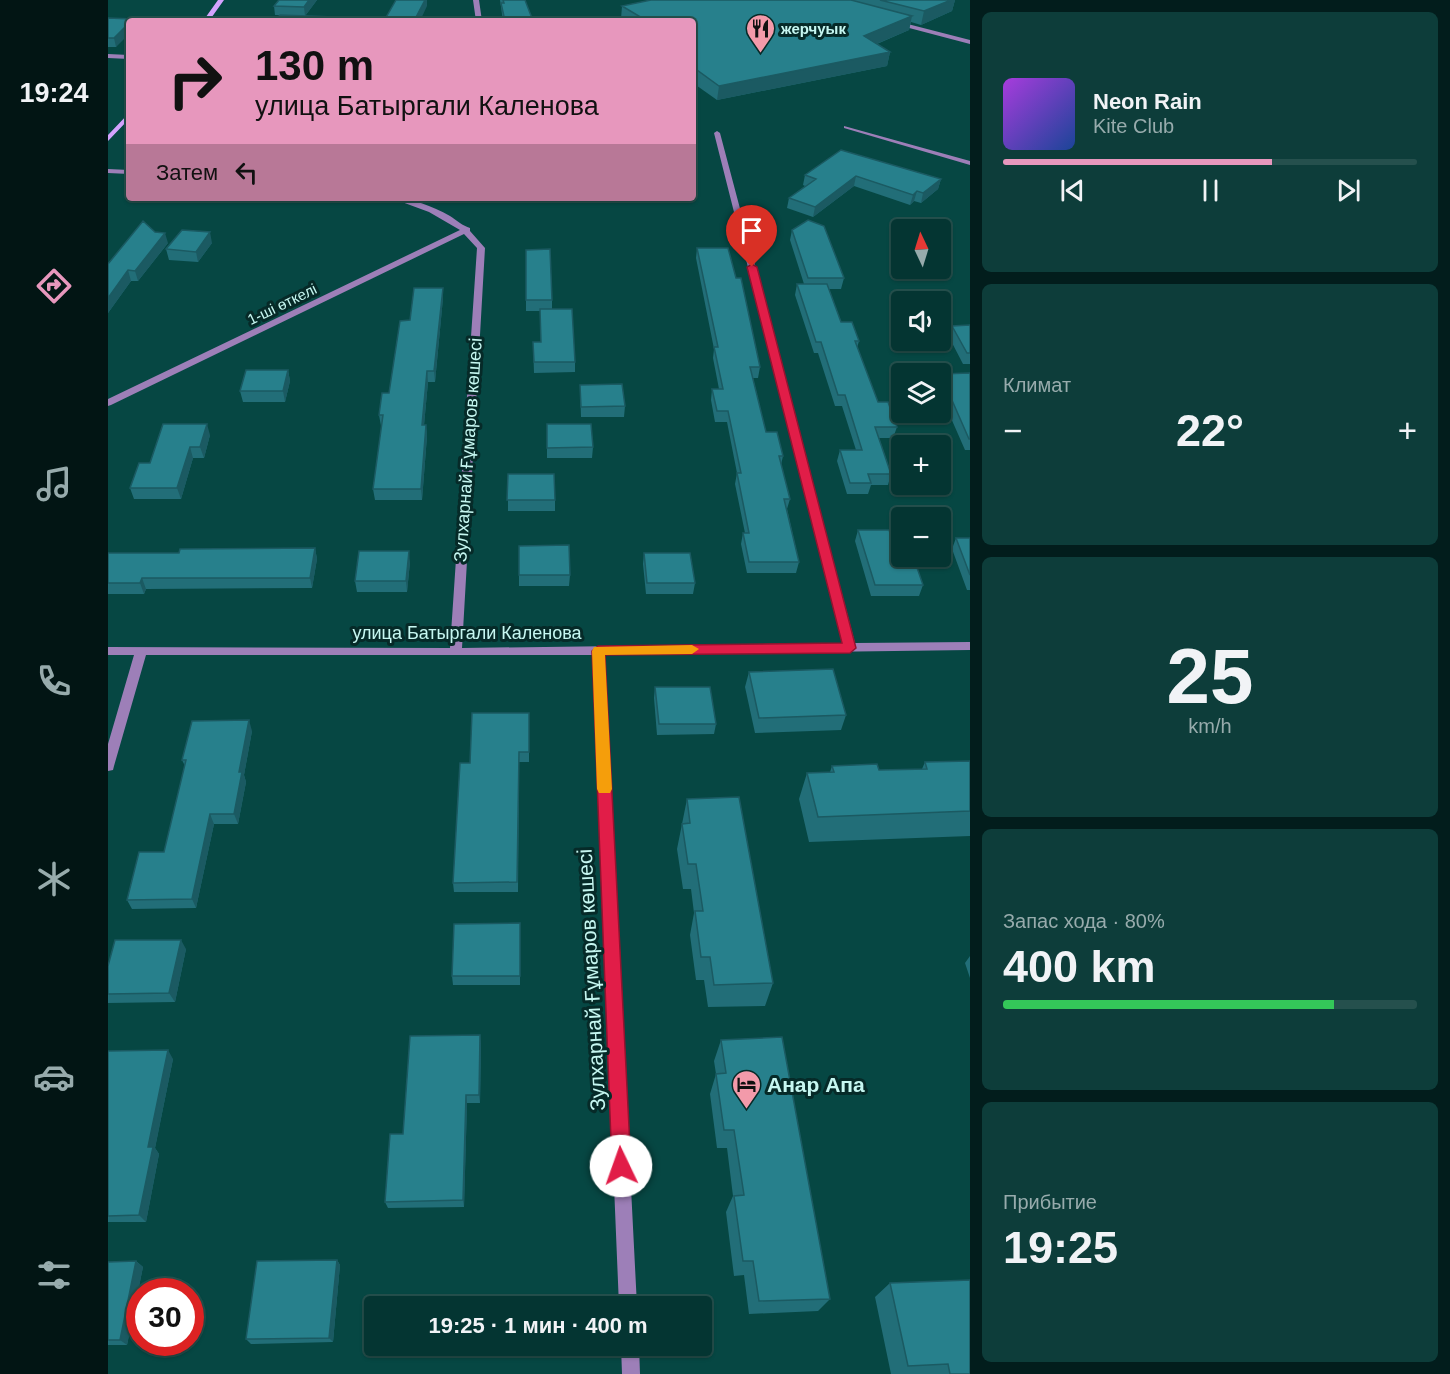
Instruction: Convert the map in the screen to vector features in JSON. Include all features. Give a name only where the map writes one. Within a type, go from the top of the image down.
[{"type":"street","points":[[208,18],[221,0]]},
{"type":"street","points":[[476,0],[478,18]]},
{"type":"street","points":[[892,22],[970,42]]},
{"type":"street","points":[[108,56],[126,57]]},
{"type":"street","points":[[108,139],[126,118]]},
{"type":"street","points":[[846,127],[970,163]]},
{"type":"street","points":[[717,133],[850,648]]},
{"type":"street","points":[[108,171],[126,172]]},
{"type":"street","points":[[412,201],[429,204],[467,230]]},
{"type":"street","name":"Зулхарнай Ғұмаров көшесі","points":[[456,652],[481,248],[467,230]]},
{"type":"street","name":"1-ші өткелі","points":[[108,403],[467,230]]},
{"type":"street","name":"улица Батыргали Каленова","points":[[108,651],[456,652],[970,646]]},
{"type":"street","points":[[108,766],[141,651]]},
{"type":"street","name":"Зулхарнай Ғұмаров көшесі","points":[[598,651],[628,1296]]},
{"type":"street","points":[[630,1356],[631,1374]]},
{"type":"building","points":[[279,0],[309,0],[304,7],[274,6]]},
{"type":"building","points":[[396,0],[425,0],[416,18],[386,18]]},
{"type":"building","points":[[503,0],[525,0],[532,18],[504,18],[501,3],[504,3]]},
{"type":"building","points":[[651,0],[851,0],[912,16],[864,36],[890,52],[719,86],[696,69],[696,18],[642,18],[622,6]]},
{"type":"building","points":[[880,0],[951,0],[924,11]]},
{"type":"building","points":[[280,15],[334,17],[334,18],[278,18]]},
{"type":"building","points":[[108,18],[126,19],[126,26],[114,38],[108,38]]},
{"type":"building","points":[[841,150],[941,179],[923,193],[917,191],[913,195],[856,176],[815,207],[789,198],[816,179],[805,175]]},
{"type":"building","points":[[808,220],[824,226],[844,278],[808,278],[792,230]]},
{"type":"building","points":[[143,221],[155,232],[165,233],[135,271],[128,270],[108,298],[108,264]]},
{"type":"building","points":[[182,230],[210,232],[196,252],[166,249]]},
{"type":"building","points":[[697,248],[728,248],[736,278],[741,278],[760,367],[750,367],[766,432],[777,432],[783,456],[779,456],[790,499],[784,499],[799,562],[749,562],[743,533],[749,533],[737,473],[741,473],[728,411],[717,411],[712,389],[723,389],[714,347],[718,347]]},
{"type":"building","points":[[550,249],[552,300],[526,300],[526,250]]},
{"type":"building","points":[[797,284],[827,284],[841,322],[852,322],[859,341],[855,341],[878,402],[888,402],[891,423],[896,423],[897,427],[875,427],[891,474],[868,474],[871,483],[850,483],[840,450],[862,450],[845,395],[838,395],[821,342],[816,342]]},
{"type":"building","points":[[414,288],[443,288],[434,371],[427,371],[422,425],[426,425],[421,489],[373,489],[383,415],[379,415],[382,393],[389,393],[400,321],[410,320]]},
{"type":"building","points":[[540,309],[572,309],[575,362],[534,362],[533,342],[541,342]]},
{"type":"building","points":[[970,325],[970,353],[967,353],[952,326]]},
{"type":"building","points":[[246,370],[288,370],[283,391],[240,391]]},
{"type":"building","points":[[970,373],[970,439],[951,398],[951,374]]},
{"type":"building","points":[[622,384],[625,406],[581,407],[580,385]]},
{"type":"building","points":[[163,424],[207,424],[200,447],[190,447],[177,488],[130,488],[139,463],[150,463]]},
{"type":"building","points":[[547,424],[591,424],[593,447],[547,448]]},
{"type":"building","points":[[508,474],[554,474],[555,500],[507,500]]},
{"type":"building","points":[[858,530],[889,530],[891,567],[917,567],[923,585],[875,585]]},
{"type":"building","points":[[956,538],[970,538],[970,575]]},
{"type":"building","points":[[569,545],[570,575],[519,575],[519,546]]},
{"type":"building","points":[[315,548],[310,578],[142,578],[140,583],[108,583],[108,553],[179,553],[180,549]]},
{"type":"building","points":[[359,551],[409,551],[406,581],[355,581]]},
{"type":"building","points":[[644,553],[690,553],[695,583],[647,583]]},
{"type":"building","points":[[833,669],[846,715],[759,718],[749,672]]},
{"type":"building","points":[[655,687],[710,687],[716,724],[659,724]]},
{"type":"building","points":[[472,713],[529,713],[529,752],[519,752],[517,882],[453,883],[460,763],[470,763]]},
{"type":"building","points":[[249,720],[234,814],[210,814],[192,899],[127,900],[139,852],[164,852],[186,760],[182,760],[192,721]]},
{"type":"building","points":[[970,761],[970,811],[818,817],[807,773],[834,772],[832,766],[877,764],[879,770],[927,769],[925,762]]},
{"type":"building","points":[[739,797],[773,983],[714,985],[710,957],[701,957],[695,911],[703,911],[696,864],[688,864],[682,824],[690,823],[687,799]]},
{"type":"building","points":[[520,923],[520,976],[452,976],[454,924]]},
{"type":"building","points":[[115,940],[181,940],[169,993],[108,994],[108,966]]},
{"type":"building","points":[[480,1035],[479,1095],[466,1095],[463,1200],[385,1202],[390,1134],[403,1134],[410,1036]]},
{"type":"building","points":[[782,1037],[830,1299],[759,1301],[753,1261],[743,1261],[734,1196],[744,1195],[734,1130],[724,1130],[716,1074],[726,1073],[721,1040]]},
{"type":"building","points":[[168,1050],[148,1147],[153,1147],[139,1215],[108,1216],[108,1051]]},
{"type":"building","points":[[337,1260],[329,1338],[246,1339],[257,1261]]},
{"type":"building","points":[[136,1261],[133,1278],[126,1278],[126,1310],[120,1340],[108,1340],[108,1262]]},
{"type":"building","points":[[970,1280],[970,1374],[950,1374],[948,1364],[908,1366],[890,1283]]},
{"type":"slow traffic","points":[[605,789],[598,651],[692,649]]},
{"type":"place","name":"жерчуык","points":[[760,54]]},
{"type":"place","name":"Анар Апа","points":[[746,1110]]},
{"type":"route","points":[[621,1166],[598,651],[850,648],[752,267]]}]
